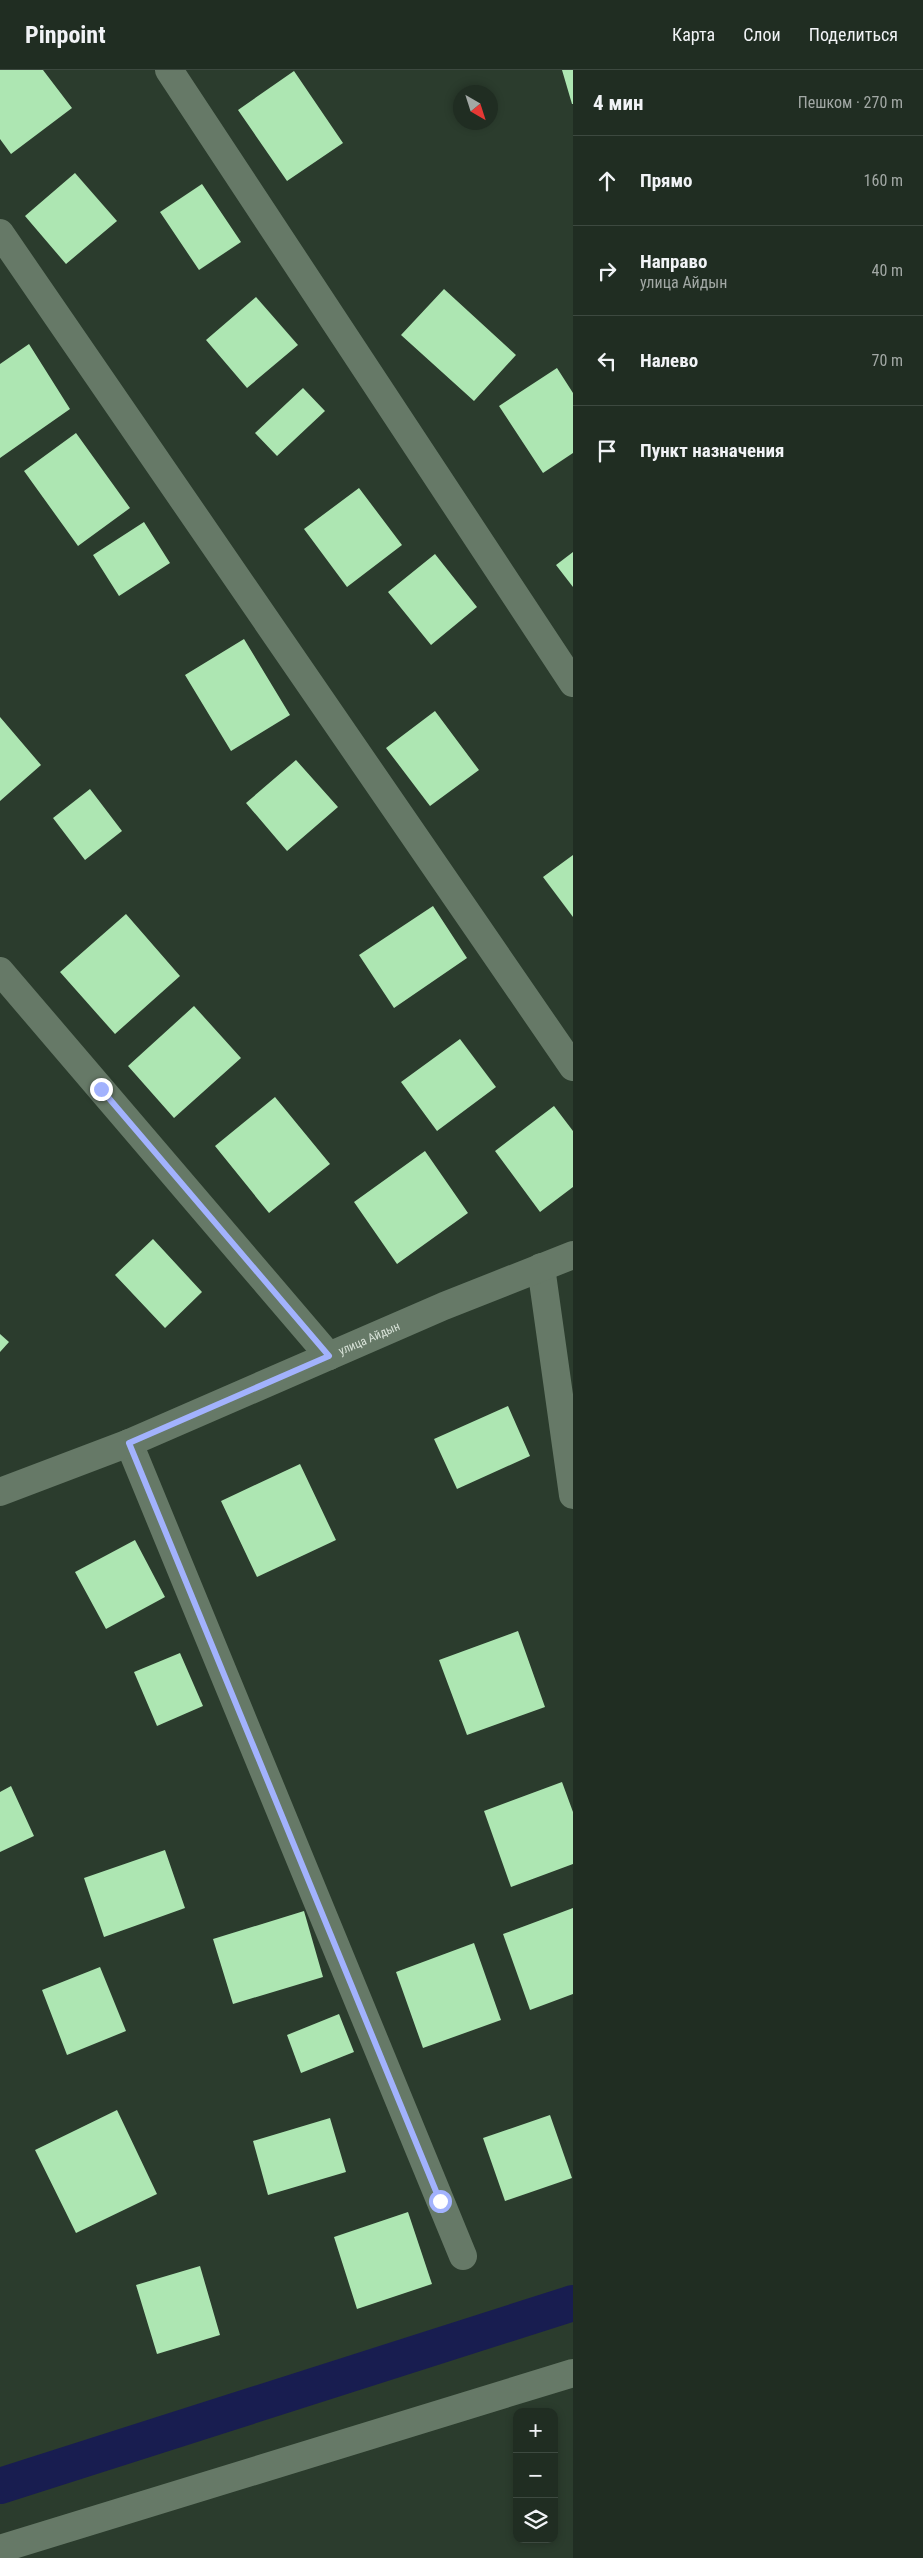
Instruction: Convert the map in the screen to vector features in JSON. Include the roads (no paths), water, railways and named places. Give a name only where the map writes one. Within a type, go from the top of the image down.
[{"type":"street","points":[[169,70],[573,683]]},
{"type":"street","points":[[0,233],[573,1068]]},
{"type":"street","points":[[0,971],[329,1356]]},
{"type":"street","name":"улица Айдын","points":[[0,1492],[129,1443],[444,1306],[573,1255]]},
{"type":"street","points":[[541,1267],[573,1495]]},
{"type":"street","points":[[129,1443],[463,2256]]},
{"type":"street","points":[[0,2549],[573,2373]]},
{"type":"waterway","points":[[0,2486],[573,2303]]}]
